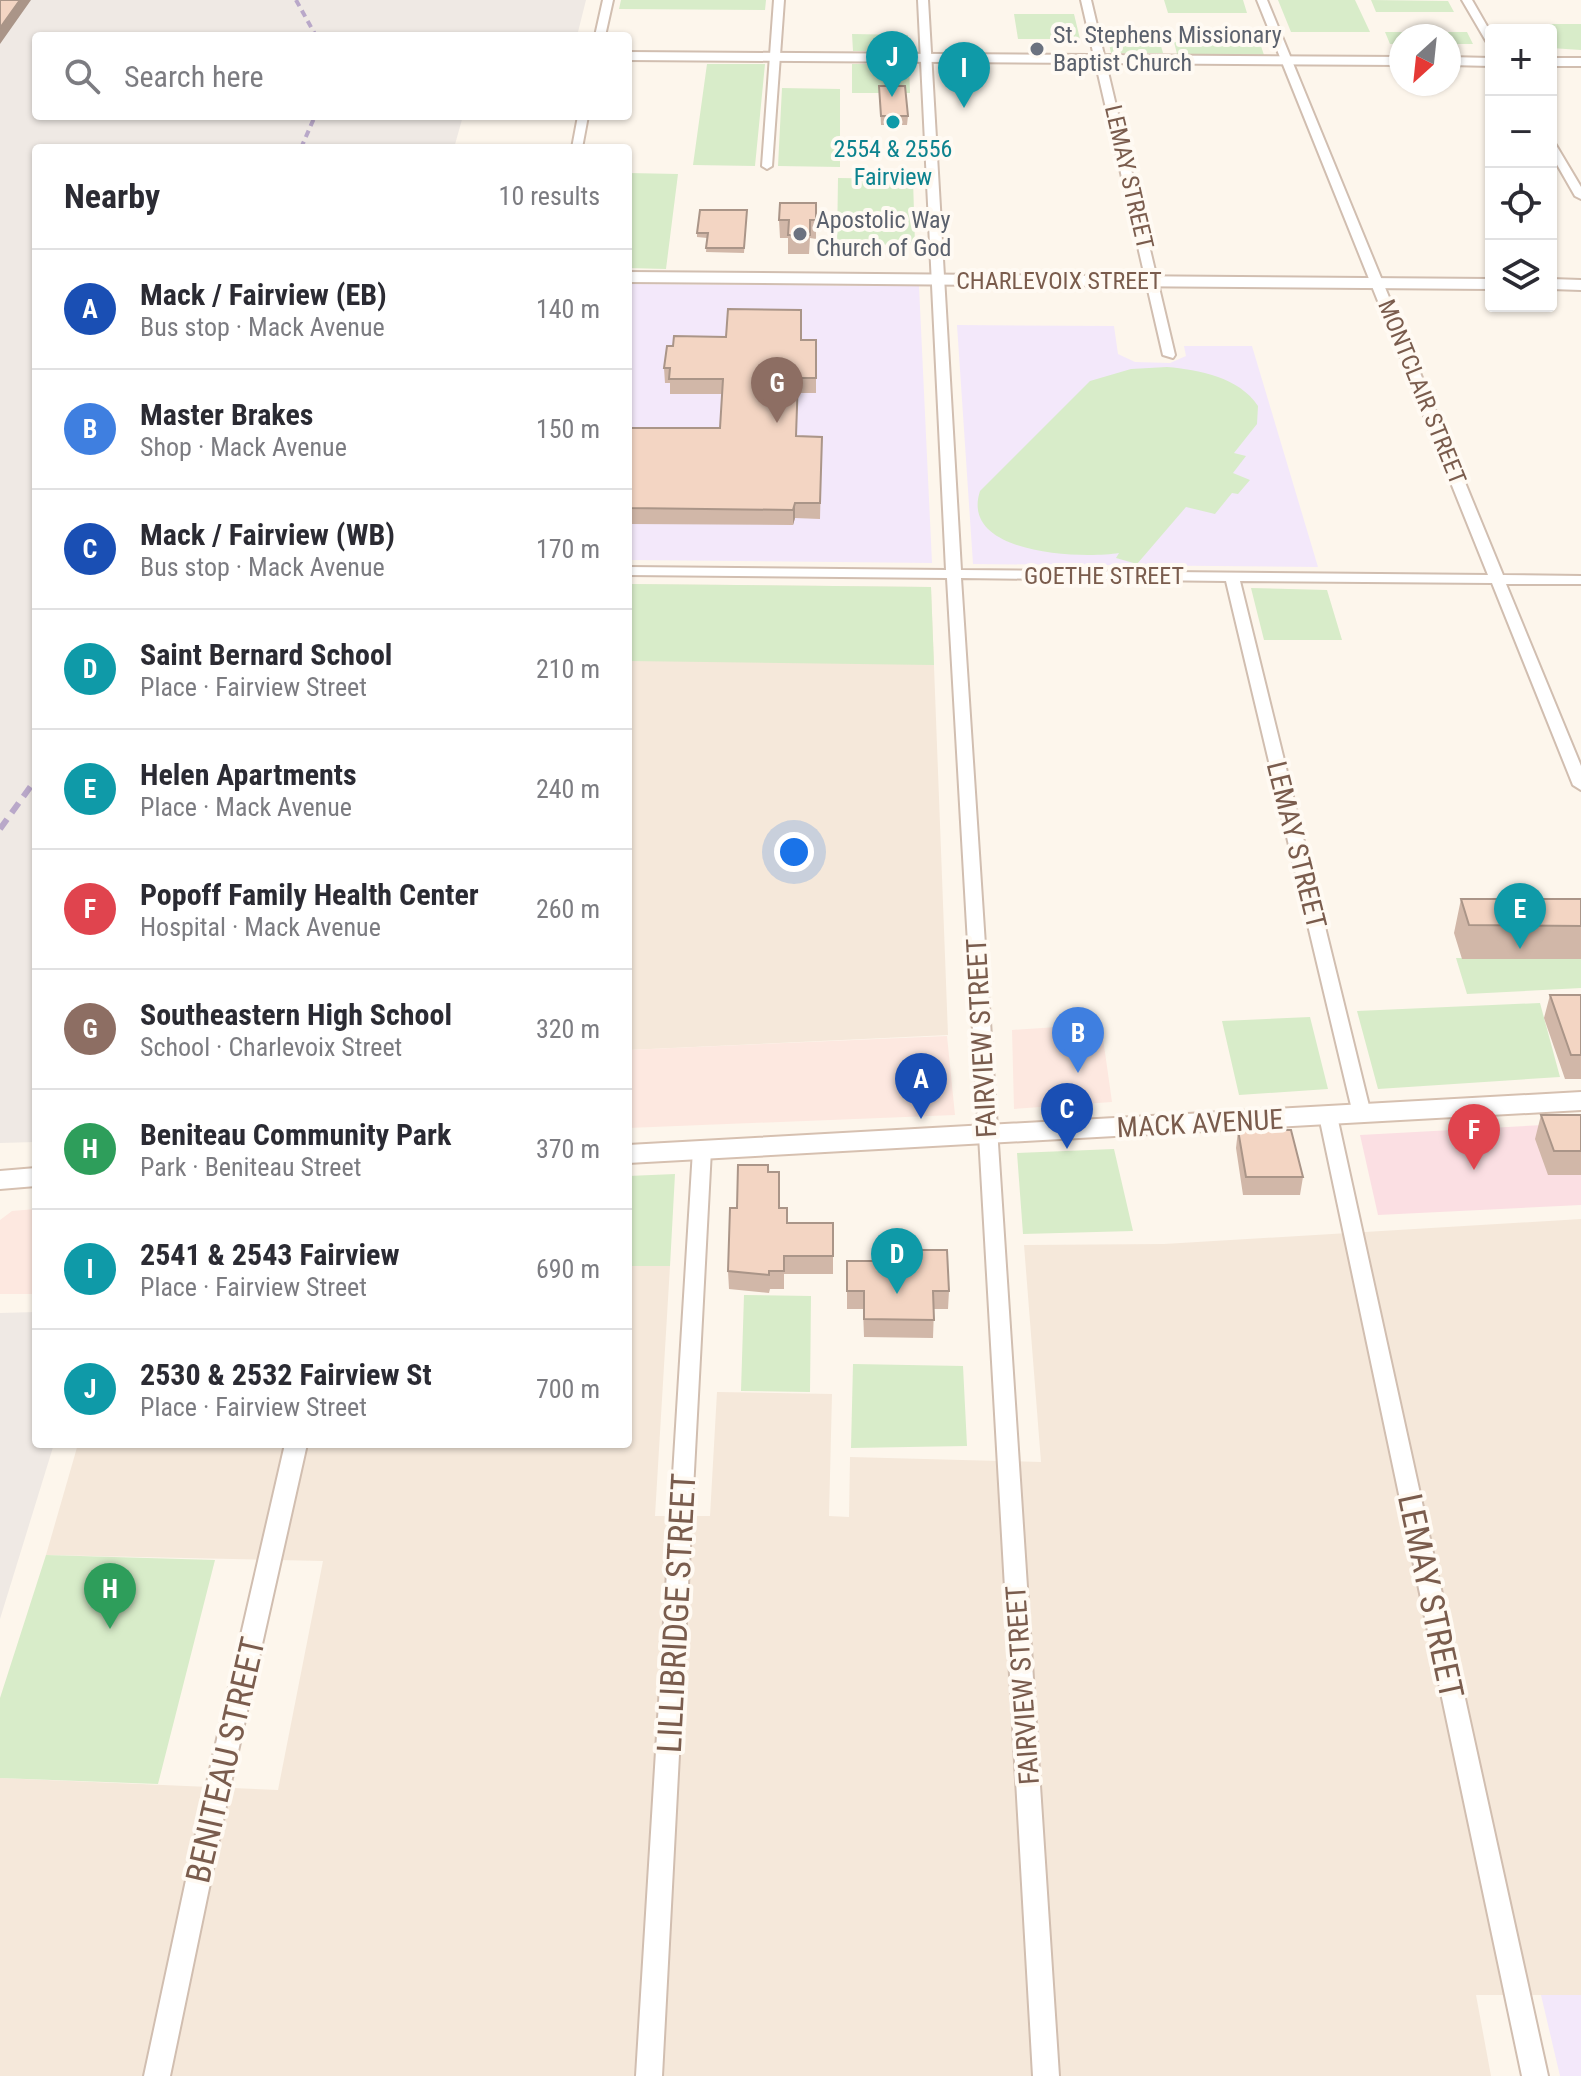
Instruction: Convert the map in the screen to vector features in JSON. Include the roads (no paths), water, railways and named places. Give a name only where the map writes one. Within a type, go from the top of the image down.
[{"type":"main road","name":"MACK AVENUE","points":[[632,1154],[1581,1101]]},
{"type":"main road","points":[[0,1180],[32,1177]]},
{"type":"street","points":[[601,32],[608,0]]},
{"type":"street","points":[[767,166],[779,0]]},
{"type":"street","name":"FAIRVIEW STREET","points":[[923,0],[987,1135],[1046,2076]]},
{"type":"street","name":"LEMAY STREET","points":[[1086,0],[1169,355]]},
{"type":"street","name":"MONTCLAIR STREET","points":[[1262,0],[1581,785]]},
{"type":"street","points":[[1467,0],[1485,31]]},
{"type":"street","points":[[632,56],[1389,61]]},
{"type":"street","points":[[1461,61],[1485,62]]},
{"type":"street","points":[[1557,62],[1581,62]]},
{"type":"street","points":[[578,144],[582,120]]},
{"type":"street","points":[[1557,155],[1581,196]]},
{"type":"street","name":"CHARLEVOIX STREET","points":[[632,277],[1485,284]]},
{"type":"street","points":[[1557,284],[1581,285]]},
{"type":"street","name":"GOETHE STREET","points":[[632,571],[1581,580]]},
{"type":"street","name":"LEMAY STREET","points":[[1232,577],[1362,1114]]},
{"type":"street","name":"LEMAY STREET","points":[[1328,1116],[1535,2076]]},
{"type":"street","name":"LILLIBRIDGE STREET","points":[[649,2076],[702,1150]]},
{"type":"street","name":"BENITEAU STREET","points":[[157,2076],[218,1787],[295,1448]]},
{"type":"railway","points":[[296,0],[314,32]]},
{"type":"railway","points":[[303,144],[313,120]]},
{"type":"railway","points":[[0,829],[32,785]]},
{"type":"place","name":"St. Stephens Missionary Baptist Church","points":[[1037,49]]},
{"type":"place","name":"2530 & 2532 Fairview St","points":[[892,97]]},
{"type":"place","name":"2541 & 2543 Fairview","points":[[964,108]]},
{"type":"place","name":"2554 & 2556 Fairview","points":[[893,122]]},
{"type":"place","name":"Apostolic Way Church of God","points":[[800,234]]},
{"type":"place","name":"Southeastern High School","points":[[777,423]]},
{"type":"place","name":"Helen Apartments","points":[[1520,949]]},
{"type":"place","name":"Master Brakes","points":[[1078,1073]]},
{"type":"place","name":"Mack / Fairview (EB)","points":[[921,1119]]},
{"type":"place","name":"Mack / Fairview (WB)","points":[[1067,1149]]},
{"type":"place","name":"Popoff Family Health Center","points":[[1474,1170]]},
{"type":"place","name":"Saint Bernard School","points":[[897,1294]]},
{"type":"place","name":"Beniteau Community Park","points":[[110,1629]]}]
